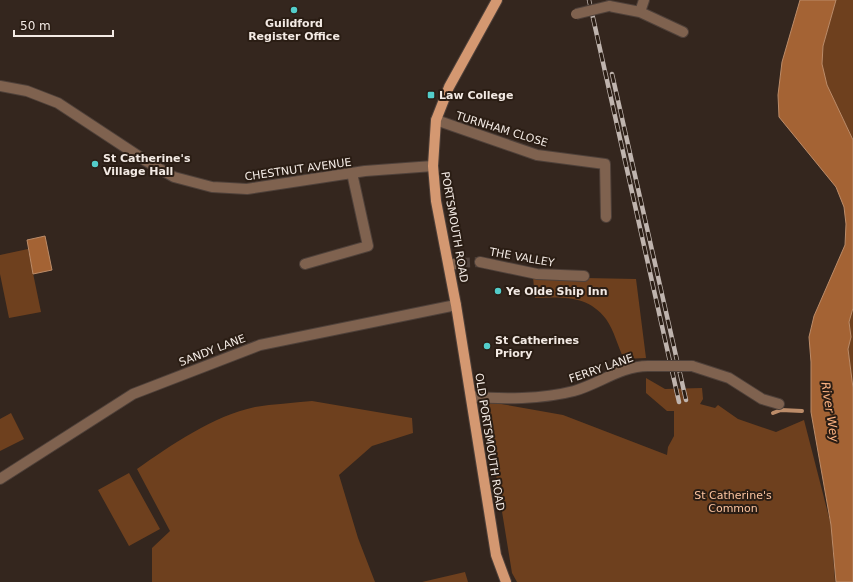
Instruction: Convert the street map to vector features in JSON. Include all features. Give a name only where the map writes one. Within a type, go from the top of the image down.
[{"type":"main road","name":"PORTSMOUTH ROAD","points":[[456,305],[436,201],[433,166],[436,120],[449,87],[497,0]]},
{"type":"main road","name":"OLD PORTSMOUTH ROAD","points":[[456,305],[496,555],[506,582]]},
{"type":"street","points":[[640,12],[644,0]]},
{"type":"street","points":[[576,14],[609,6],[640,12],[683,32]]},
{"type":"street","name":"CHESTNUT AVENUE","points":[[0,86],[27,91],[58,103],[146,161],[174,177],[212,187],[247,189],[352,173],[433,166]]},
{"type":"street","name":"TURNHAM CLOSE","points":[[436,120],[537,154],[605,164],[606,217]]},
{"type":"street","points":[[305,264],[368,246],[352,173]]},
{"type":"street","name":"THE VALLEY","points":[[480,262],[537,274],[584,276]]},
{"type":"street","points":[[449,265],[460,263]]},
{"type":"street","name":"SANDY LANE","points":[[0,479],[133,394],[260,345],[456,305]]},
{"type":"street","name":"FERRY LANE","points":[[471,396],[492,398],[548,395],[574,391],[636,366],[692,366],[729,378],[762,399],[779,404]]},
{"type":"green space","points":[[836,0],[853,0],[853,140],[824,80],[822,64],[823,46]]},
{"type":"green space","points":[[28,249],[41,312],[9,318],[0,274],[0,255]]},
{"type":"green space","points":[[533,277],[636,279],[646,358],[624,359],[609,323],[599,311],[591,305],[574,299],[555,297],[535,298]]},
{"type":"green space","points":[[853,308],[853,388],[848,349],[851,337],[849,322]]},
{"type":"green space","name":"St Catherine's Common","points":[[646,378],[665,389],[702,388],[703,399],[700,404],[715,408],[718,405],[738,419],[776,432],[804,420],[831,525],[835,582],[517,582],[512,573],[484,401],[563,415],[667,455],[668,447],[674,436],[674,411],[667,411],[646,393]]},
{"type":"green space","points":[[312,401],[412,418],[413,433],[372,446],[339,475],[358,538],[375,582],[152,582],[152,548],[170,531],[137,469],[193,432],[239,411],[276,404]]},
{"type":"green space","points":[[11,413],[24,439],[0,451],[0,419]]},
{"type":"green space","points":[[129,473],[160,529],[129,546],[98,490]]},
{"type":"green space","points":[[465,572],[468,582],[422,582]]},
{"type":"water","name":"River Wey","points":[[800,0],[836,0],[823,46],[822,64],[827,85],[853,140],[853,308],[849,322],[851,337],[848,349],[853,388],[853,582],[836,582],[831,525],[811,412],[811,362],[809,337],[814,316],[845,245],[846,224],[844,207],[836,187],[779,117],[778,95],[782,62]]},
{"type":"water","points":[[45,236],[52,270],[33,274],[27,240]]},
{"type":"waterway","points":[[773,413],[781,410],[802,411]]},
{"type":"tunnel","points":[[460,263],[480,262]]},
{"type":"railway","points":[[589,0],[679,402]]},
{"type":"railway","points":[[612,74],[686,400]]},
{"type":"place","name":"Guildford Register Office","points":[[294,10]]},
{"type":"place","name":"Law College","points":[[431,95]]},
{"type":"place","name":"St Catherine's Village Hall","points":[[95,164]]},
{"type":"place","name":"Ye Olde Ship Inn","points":[[498,291]]},
{"type":"place","name":"St Catherines Priory","points":[[487,346]]}]
